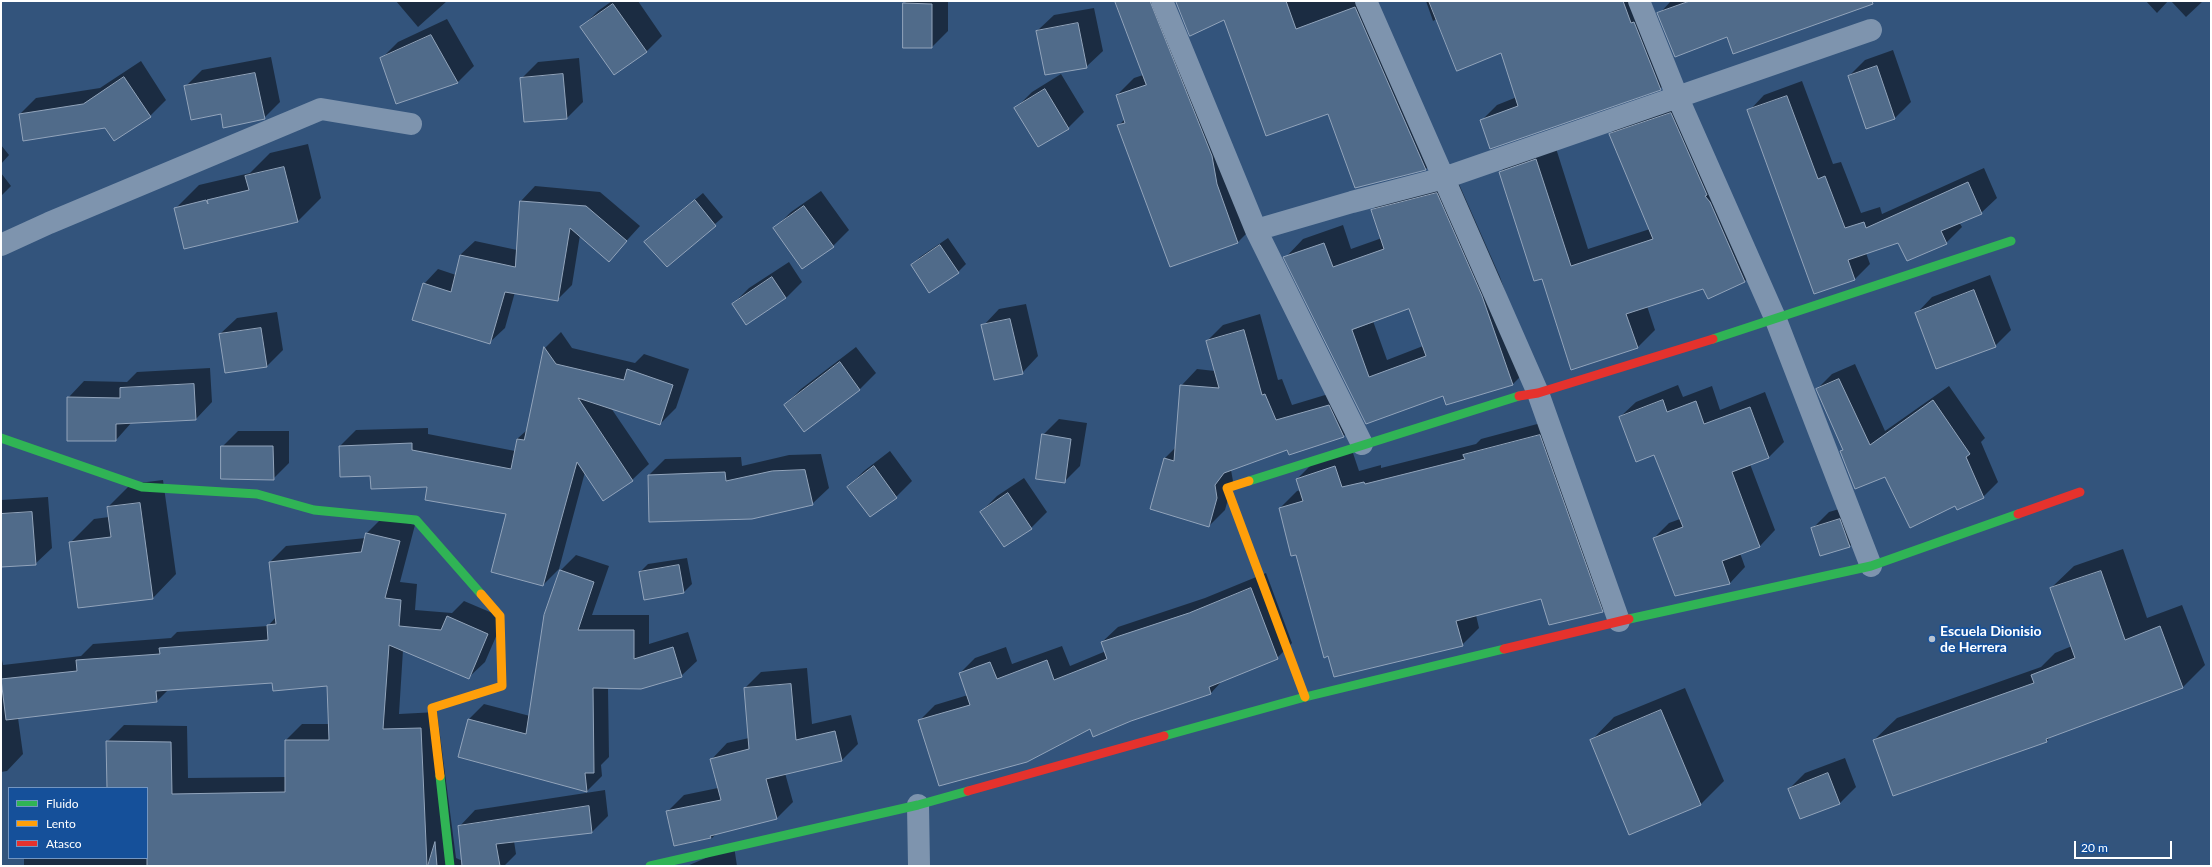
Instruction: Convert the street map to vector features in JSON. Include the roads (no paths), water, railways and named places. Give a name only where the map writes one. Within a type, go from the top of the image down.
[{"type":"street","points":[[1162,1],[1256,230],[1362,444]]},
{"type":"street","points":[[1366,1],[1538,392],[1619,621]]},
{"type":"street","points":[[1639,1],[1677,96],[1776,320],[1871,566]]},
{"type":"street","points":[[1256,230],[1352,202],[1444,178],[1677,96],[1872,30]]},
{"type":"street","points":[[1,245],[48,223],[321,109],[411,124]]},
{"type":"street","points":[[1305,697],[1227,488],[1362,444],[1776,320],[2011,241]]},
{"type":"street","points":[[1,438],[142,487],[257,494],[314,510],[416,520],[500,616],[502,686],[432,708],[450,866]]},
{"type":"street","points":[[650,866],[918,805],[1305,697],[1619,621],[1871,566],[2080,492]]},
{"type":"street","points":[[918,805],[919,866]]},
{"type":"place","name":"Escuela Dionisio de Herrera","points":[[1932,639]]}]
